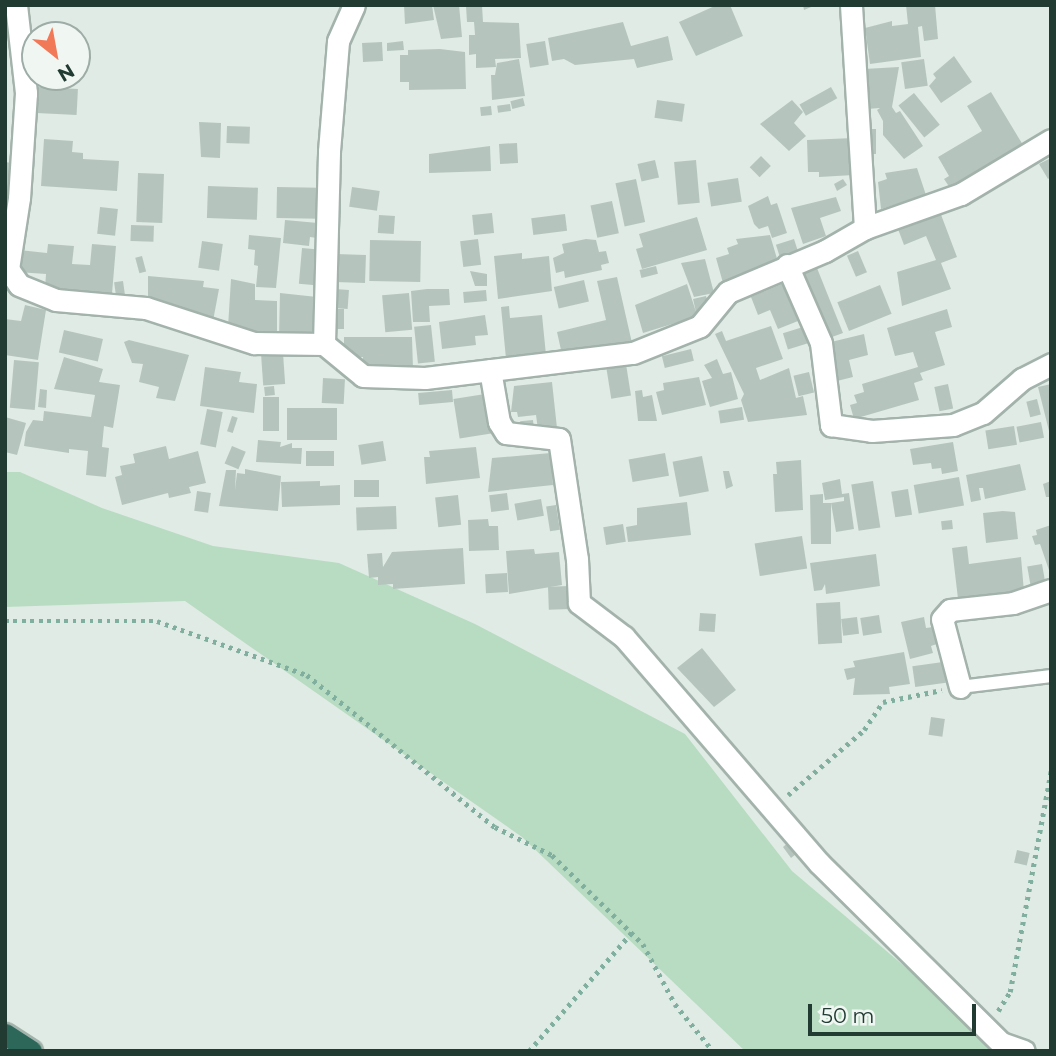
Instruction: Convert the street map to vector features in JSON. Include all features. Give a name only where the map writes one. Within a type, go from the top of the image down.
[{"type":"highway","points":[[5,1034],[31,1051]]},
{"type":"street","points":[[16,5],[26,93],[19,198],[7,255],[8,270],[19,285],[56,300],[132,305],[254,343],[324,344],[363,376],[425,378],[633,353],[672,340],[700,326],[728,292],[865,228],[961,194],[1051,140]]},
{"type":"street","points":[[324,344],[338,41],[354,5]]},
{"type":"street","points":[[851,5],[865,228]]},
{"type":"street","points":[[787,265],[821,343],[831,425],[872,431],[953,425],[983,413],[1022,379],[1051,364]]},
{"type":"street","points":[[489,370],[499,422],[506,433],[559,439],[577,559],[579,603],[625,637],[774,807],[819,863],[1001,1043],[1024,1051]]},
{"type":"street","points":[[960,687],[942,618],[950,610],[1013,603],[1051,590]]},
{"type":"lane","points":[[960,687],[1051,676]]},
{"type":"path","points":[[5,621],[174,624],[307,675],[495,827],[552,855],[632,932],[676,1004],[713,1051]]},
{"type":"path","points":[[774,807],[864,730],[883,702],[960,687]]},
{"type":"path","points":[[984,1024],[1010,992],[1051,771]]},
{"type":"path","points":[[529,1051],[632,932]]},
{"type":"green space","points":[[5,472],[20,472],[102,508],[213,546],[339,563],[475,624],[685,734],[792,871],[975,1026],[1040,1051],[745,1051],[522,837],[185,601],[5,607]]},
{"type":"building","points":[[404,5],[432,5],[434,20],[405,24]]},
{"type":"building","points":[[433,5],[459,5],[462,37],[441,39]]},
{"type":"building","points":[[482,5],[483,22],[519,23],[521,58],[495,59],[496,67],[476,68],[476,54],[469,55],[469,35],[475,35],[474,22],[467,22],[466,6]]},
{"type":"building","points":[[717,5],[730,5],[743,36],[696,56],[679,22]]},
{"type":"building","points":[[803,5],[816,5],[804,10]]},
{"type":"building","points":[[906,5],[935,5],[938,39],[924,41],[922,26],[918,27],[921,57],[870,64],[865,28],[892,21],[892,26],[908,24]]},
{"type":"building","points":[[623,22],[631,46],[668,36],[673,60],[637,68],[634,59],[575,65],[564,59],[552,61],[548,38]]},
{"type":"building","points":[[403,41],[404,50],[387,51],[387,43]]},
{"type":"building","points":[[545,41],[549,65],[530,68],[526,44]]},
{"type":"building","points":[[382,42],[383,61],[363,62],[362,43]]},
{"type":"building","points":[[440,49],[465,52],[466,89],[409,90],[409,82],[400,82],[400,55],[408,55],[408,50]]},
{"type":"building","points":[[954,56],[972,82],[941,103],[929,86],[936,78],[933,74]]},
{"type":"building","points":[[519,59],[525,96],[492,100],[491,75],[495,75],[497,63]]},
{"type":"building","points":[[924,59],[928,86],[905,89],[901,62]]},
{"type":"building","points":[[899,67],[892,107],[896,113],[900,111],[923,146],[904,159],[883,135],[883,121],[877,110],[880,108],[867,109],[864,69]]},
{"type":"building","points":[[831,87],[837,98],[806,116],[800,104]]},
{"type":"building","points":[[38,91],[78,91],[77,115],[37,113]]},
{"type":"building","points":[[991,92],[1023,145],[950,188],[944,179],[949,176],[938,157],[982,131],[967,106]]},
{"type":"building","points":[[914,93],[940,125],[924,137],[898,106]]},
{"type":"building","points":[[523,98],[525,106],[512,109],[510,101]]},
{"type":"building","points":[[657,100],[685,104],[682,122],[654,118]]},
{"type":"building","points":[[792,100],[803,112],[794,123],[806,136],[789,151],[760,124]]},
{"type":"building","points":[[510,104],[511,111],[498,113],[497,106]]},
{"type":"building","points":[[491,106],[492,115],[481,116],[480,107]]},
{"type":"building","points":[[199,122],[221,123],[220,158],[201,157]]},
{"type":"building","points":[[227,126],[250,127],[249,144],[226,143]]},
{"type":"building","points":[[868,129],[876,129],[876,154],[868,154]]},
{"type":"building","points":[[853,138],[854,175],[819,177],[819,172],[808,172],[807,140]]},
{"type":"building","points":[[44,139],[73,141],[72,152],[83,153],[83,159],[119,161],[117,191],[41,186]]},
{"type":"building","points":[[517,143],[518,163],[500,164],[499,144]]},
{"type":"building","points":[[490,146],[491,171],[429,173],[429,154]]},
{"type":"building","points":[[761,156],[771,166],[760,177],[750,167]]},
{"type":"building","points":[[1051,158],[1051,177],[1048,179],[1039,164]]},
{"type":"building","points":[[655,160],[659,178],[642,182],[637,164]]},
{"type":"building","points":[[696,160],[700,203],[678,205],[674,162]]},
{"type":"building","points":[[5,162],[12,163],[8,195],[5,194]]},
{"type":"building","points":[[917,168],[926,195],[881,209],[878,182],[887,179],[885,173]]},
{"type":"building","points":[[138,173],[164,174],[162,223],[136,222]]},
{"type":"building","points":[[738,178],[742,202],[711,207],[707,183]]},
{"type":"building","points":[[636,179],[645,222],[625,226],[615,183]]},
{"type":"building","points":[[843,179],[847,185],[837,191],[834,184]]},
{"type":"building","points":[[208,186],[258,188],[257,220],[207,218]]},
{"type":"building","points":[[277,187],[319,188],[318,219],[276,218]]},
{"type":"building","points":[[352,187],[380,191],[377,211],[349,207]]},
{"type":"building","points":[[768,196],[771,205],[777,203],[787,233],[772,238],[768,226],[759,229],[754,224],[748,206]]},
{"type":"building","points":[[836,197],[841,211],[820,218],[826,236],[803,244],[791,208]]},
{"type":"building","points":[[612,201],[619,233],[597,238],[590,206]]},
{"type":"building","points":[[100,207],[118,209],[115,236],[97,234]]},
{"type":"building","points":[[940,212],[957,257],[941,263],[951,289],[902,306],[897,272],[936,260],[926,236],[904,245],[898,229]]},
{"type":"building","points":[[492,213],[494,233],[474,235],[472,215]]},
{"type":"building","points":[[565,214],[567,231],[533,235],[531,218]]},
{"type":"building","points":[[379,215],[395,216],[394,234],[378,233]]},
{"type":"building","points":[[697,217],[707,250],[642,269],[636,249],[643,247],[639,234]]},
{"type":"building","points":[[285,220],[318,223],[317,238],[310,237],[309,246],[283,243]]},
{"type":"building","points":[[131,225],[154,226],[153,242],[130,241]]},
{"type":"building","points":[[249,235],[281,238],[276,288],[256,287],[258,266],[254,265],[255,250],[248,249]]},
{"type":"building","points":[[770,235],[778,262],[723,283],[716,258],[729,254],[727,248],[738,244],[736,239]]},
{"type":"building","points":[[478,239],[481,265],[463,267],[460,241]]},
{"type":"building","points":[[586,239],[596,240],[599,252],[606,251],[609,263],[601,265],[602,270],[565,278],[564,271],[556,273],[553,258],[564,253],[562,244]]},
{"type":"building","points":[[794,239],[799,254],[781,260],[776,245]]},
{"type":"building","points":[[370,240],[421,241],[420,282],[369,281]]},
{"type":"building","points":[[202,241],[223,244],[219,271],[198,268]]},
{"type":"building","points":[[48,244],[74,246],[72,264],[90,265],[92,244],[116,246],[112,294],[45,289],[46,274],[17,272],[19,250],[47,253]]},
{"type":"building","points":[[302,248],[324,250],[321,286],[299,284]]},
{"type":"building","points":[[858,251],[867,272],[856,277],[847,256]]},
{"type":"building","points":[[522,253],[522,259],[549,256],[552,291],[498,299],[494,256]]},
{"type":"building","points":[[336,254],[366,255],[365,283],[335,282]]},
{"type":"building","points":[[142,256],[146,271],[139,273],[135,258]]},
{"type":"building","points":[[705,259],[714,293],[694,297],[681,263]]},
{"type":"building","points":[[656,266],[658,274],[641,278],[640,270]]},
{"type":"building","points":[[817,268],[843,333],[832,337],[803,274]]},
{"type":"building","points":[[470,271],[487,274],[487,286],[475,286]]},
{"type":"building","points":[[148,276],[204,281],[203,287],[219,289],[213,321],[195,318],[196,312],[148,299]]},
{"type":"building","points":[[617,277],[632,343],[563,359],[557,332],[606,320],[597,281]]},
{"type":"building","points":[[231,279],[255,284],[255,300],[277,301],[277,334],[228,327]]},
{"type":"building","points":[[584,280],[589,301],[559,308],[554,287]]},
{"type":"building","points":[[123,281],[125,296],[116,297],[114,282]]},
{"type":"building","points":[[687,284],[696,312],[693,299],[706,296],[709,305],[698,316],[643,333],[635,305]]},
{"type":"building","points":[[782,284],[798,321],[778,329],[770,310],[758,315],[751,297]]},
{"type":"building","points":[[880,285],[892,314],[849,331],[837,302]]},
{"type":"building","points":[[335,289],[349,290],[348,309],[334,308]]},
{"type":"building","points":[[449,289],[450,305],[429,306],[430,322],[413,322],[411,291]]},
{"type":"building","points":[[486,290],[487,301],[464,303],[463,292]]},
{"type":"building","points":[[280,293],[317,297],[317,331],[279,337]]},
{"type":"building","points":[[409,293],[412,330],[385,332],[382,295]]},
{"type":"building","points":[[25,305],[46,310],[38,360],[5,355],[5,319],[21,321]]},
{"type":"building","points":[[509,306],[510,318],[542,315],[546,355],[506,359],[501,307]]},
{"type":"building","points":[[330,309],[344,309],[344,329],[330,329]]},
{"type":"building","points":[[947,309],[952,327],[935,332],[945,365],[920,373],[923,380],[914,383],[919,400],[854,419],[850,405],[857,403],[854,395],[864,392],[862,384],[918,367],[913,352],[895,356],[887,328]]},
{"type":"building","points":[[485,315],[488,335],[475,336],[476,345],[442,349],[439,322]]},
{"type":"building","points":[[431,325],[435,362],[418,364],[414,327]]},
{"type":"building","points":[[771,326],[783,359],[756,368],[760,380],[789,368],[796,398],[803,396],[807,415],[748,422],[741,400],[744,394],[715,334],[722,331],[726,341]]},
{"type":"building","points":[[803,327],[808,343],[788,349],[783,333]]},
{"type":"building","points":[[64,330],[103,339],[98,361],[59,352]]},
{"type":"building","points":[[864,334],[868,355],[849,360],[853,377],[837,381],[831,342]]},
{"type":"building","points":[[344,337],[412,337],[413,369],[363,365],[363,357],[351,357],[350,349],[344,349]]},
{"type":"building","points":[[129,340],[189,355],[175,401],[156,398],[159,387],[139,382],[143,364],[132,363],[124,342]]},
{"type":"building","points":[[691,349],[694,361],[665,368],[662,356]]},
{"type":"building","points":[[283,353],[285,384],[263,385],[261,355]]},
{"type":"building","points":[[64,357],[103,369],[99,382],[120,385],[113,428],[104,426],[102,447],[109,448],[106,477],[86,475],[88,451],[69,449],[69,453],[24,446],[26,432],[33,420],[43,421],[44,411],[91,417],[95,395],[54,389]]},
{"type":"building","points":[[717,359],[723,374],[731,372],[738,399],[710,407],[702,381],[712,378],[704,365]]},
{"type":"building","points":[[14,360],[39,362],[35,410],[10,408]]},
{"type":"building","points":[[626,364],[631,396],[611,399],[606,367]]},
{"type":"building","points":[[205,367],[241,372],[239,382],[257,384],[254,413],[200,406]]},
{"type":"building","points":[[809,372],[814,392],[799,396],[793,376]]},
{"type":"building","points":[[699,377],[706,405],[662,415],[656,392],[664,390],[663,383]]},
{"type":"building","points":[[323,378],[345,379],[344,404],[322,403]]},
{"type":"building","points":[[552,382],[557,428],[538,430],[536,415],[518,417],[517,412],[511,412],[514,386]]},
{"type":"building","points":[[948,384],[953,408],[940,411],[934,387]]},
{"type":"building","points":[[1051,384],[1051,435],[1050,435],[1038,387]]},
{"type":"building","points":[[274,386],[275,395],[265,396],[264,387]]},
{"type":"building","points":[[40,389],[47,390],[46,408],[38,407]]},
{"type":"building","points":[[452,390],[453,402],[419,405],[418,393]]},
{"type":"building","points":[[642,390],[643,397],[652,395],[657,421],[638,421],[635,391]]},
{"type":"building","points":[[485,394],[491,434],[460,439],[453,399]]},
{"type":"building","points":[[263,397],[279,397],[279,431],[263,431]]},
{"type":"building","points":[[1037,399],[1041,415],[1030,417],[1026,402]]},
{"type":"building","points":[[742,407],[744,420],[720,424],[718,411]]},
{"type":"building","points":[[287,408],[337,408],[337,440],[287,440]]},
{"type":"building","points":[[207,409],[223,412],[216,447],[200,444]]},
{"type":"building","points":[[232,416],[238,418],[233,433],[227,431]]},
{"type":"building","points":[[5,417],[26,423],[17,455],[5,452]]},
{"type":"building","points":[[533,420],[534,429],[521,430],[520,421]]},
{"type":"building","points":[[1041,422],[1044,438],[1020,442],[1016,427]]},
{"type":"building","points":[[1014,426],[1017,445],[988,449],[985,431]]},
{"type":"building","points":[[258,440],[281,442],[280,447],[292,443],[292,448],[302,448],[301,464],[256,462]]},
{"type":"building","points":[[383,441],[386,461],[361,465],[358,445]]},
{"type":"building","points":[[953,442],[958,471],[942,474],[941,468],[932,469],[931,463],[913,465],[910,449]]},
{"type":"building","points":[[166,446],[169,459],[198,451],[206,483],[189,487],[191,493],[169,498],[168,493],[122,505],[115,477],[122,475],[120,466],[135,463],[133,454]]},
{"type":"building","points":[[232,446],[246,452],[238,469],[225,463]]},
{"type":"building","points":[[476,447],[480,478],[426,484],[424,457],[430,457],[429,451]]},
{"type":"building","points":[[306,451],[334,451],[334,466],[306,466]]},
{"type":"building","points":[[551,453],[553,485],[488,492],[492,458]]},
{"type":"building","points":[[665,453],[669,476],[633,482],[629,459]]},
{"type":"building","points":[[702,456],[709,491],[679,497],[673,462]]},
{"type":"building","points":[[801,460],[803,510],[775,512],[773,474],[777,474],[776,462]]},
{"type":"building","points":[[1020,464],[1026,490],[985,499],[983,488],[979,488],[981,500],[971,502],[966,475]]},
{"type":"building","points":[[245,469],[281,476],[278,511],[219,506],[226,470],[236,470],[235,490],[237,473],[245,474]]},
{"type":"building","points":[[723,471],[729,471],[733,486],[726,489]]},
{"type":"building","points":[[959,477],[964,506],[919,514],[914,485]]},
{"type":"building","points":[[840,479],[842,494],[849,493],[854,529],[836,532],[831,503],[844,501],[844,497],[825,500],[822,483]]},
{"type":"building","points":[[354,480],[379,480],[379,497],[354,497]]},
{"type":"building","points":[[320,481],[320,486],[340,485],[340,505],[282,507],[281,482]]},
{"type":"building","points":[[873,481],[880,527],[859,531],[851,484]]},
{"type":"building","points":[[1051,481],[1051,497],[1046,497],[1043,484]]},
{"type":"building","points":[[908,489],[912,515],[895,517],[891,492]]},
{"type":"building","points":[[197,491],[211,493],[208,513],[194,511]]},
{"type":"building","points":[[507,493],[509,510],[491,512],[489,495]]},
{"type":"building","points":[[823,494],[823,503],[831,503],[831,544],[811,544],[810,495]]},
{"type":"building","points":[[458,495],[461,525],[438,527],[435,497]]},
{"type":"building","points":[[541,499],[544,516],[517,520],[514,504]]},
{"type":"building","points":[[687,502],[691,535],[628,542],[626,527],[637,525],[637,508]]},
{"type":"building","points":[[556,505],[560,530],[550,531],[546,507]]},
{"type":"building","points":[[396,506],[397,529],[357,530],[356,507]]},
{"type":"building","points":[[1015,512],[1018,539],[986,543],[983,513]]},
{"type":"building","points":[[488,519],[489,526],[498,526],[499,550],[469,551],[468,520]]},
{"type":"building","points":[[952,520],[953,529],[942,530],[941,521]]},
{"type":"building","points":[[623,524],[626,542],[606,545],[603,527]]},
{"type":"building","points":[[1051,525],[1050,573],[1040,544],[1035,545],[1032,536],[1037,535],[1036,530]]},
{"type":"building","points":[[802,536],[807,569],[760,576],[755,544]]},
{"type":"building","points":[[967,546],[969,564],[1021,557],[1024,592],[958,599],[952,548]]},
{"type":"building","points":[[463,548],[465,584],[393,589],[393,584],[378,585],[378,577],[369,578],[367,554],[382,553],[383,567],[392,552]]},
{"type":"building","points":[[534,549],[535,554],[559,552],[562,585],[509,594],[506,551]]},
{"type":"building","points":[[876,554],[880,586],[826,594],[825,584],[822,590],[814,591],[810,563]]},
{"type":"building","points":[[1042,564],[1046,586],[1031,588],[1027,567]]},
{"type":"building","points":[[507,573],[508,592],[486,593],[485,574]]},
{"type":"building","points":[[570,586],[571,609],[549,610],[548,587]]},
{"type":"building","points":[[840,602],[842,643],[818,644],[816,603]]},
{"type":"building","points":[[700,613],[716,614],[715,632],[699,631]]},
{"type":"building","points":[[879,615],[882,633],[863,636],[860,618]]},
{"type":"building","points":[[857,617],[859,634],[843,636],[841,619]]},
{"type":"building","points":[[924,617],[926,628],[933,627],[937,644],[931,646],[933,653],[910,659],[901,622]]},
{"type":"building","points":[[702,648],[736,690],[714,707],[677,668]]},
{"type":"building","points":[[904,652],[910,684],[889,687],[890,694],[853,695],[855,678],[847,680],[844,669],[855,667],[853,661]]},
{"type":"building","points":[[943,662],[946,683],[915,687],[912,666]]},
{"type":"building","points":[[931,717],[945,719],[942,737],[928,735]]},
{"type":"building","points":[[790,841],[800,851],[791,858],[783,847]]},
{"type":"building","points":[[1017,850],[1030,853],[1027,866],[1014,863]]}]
